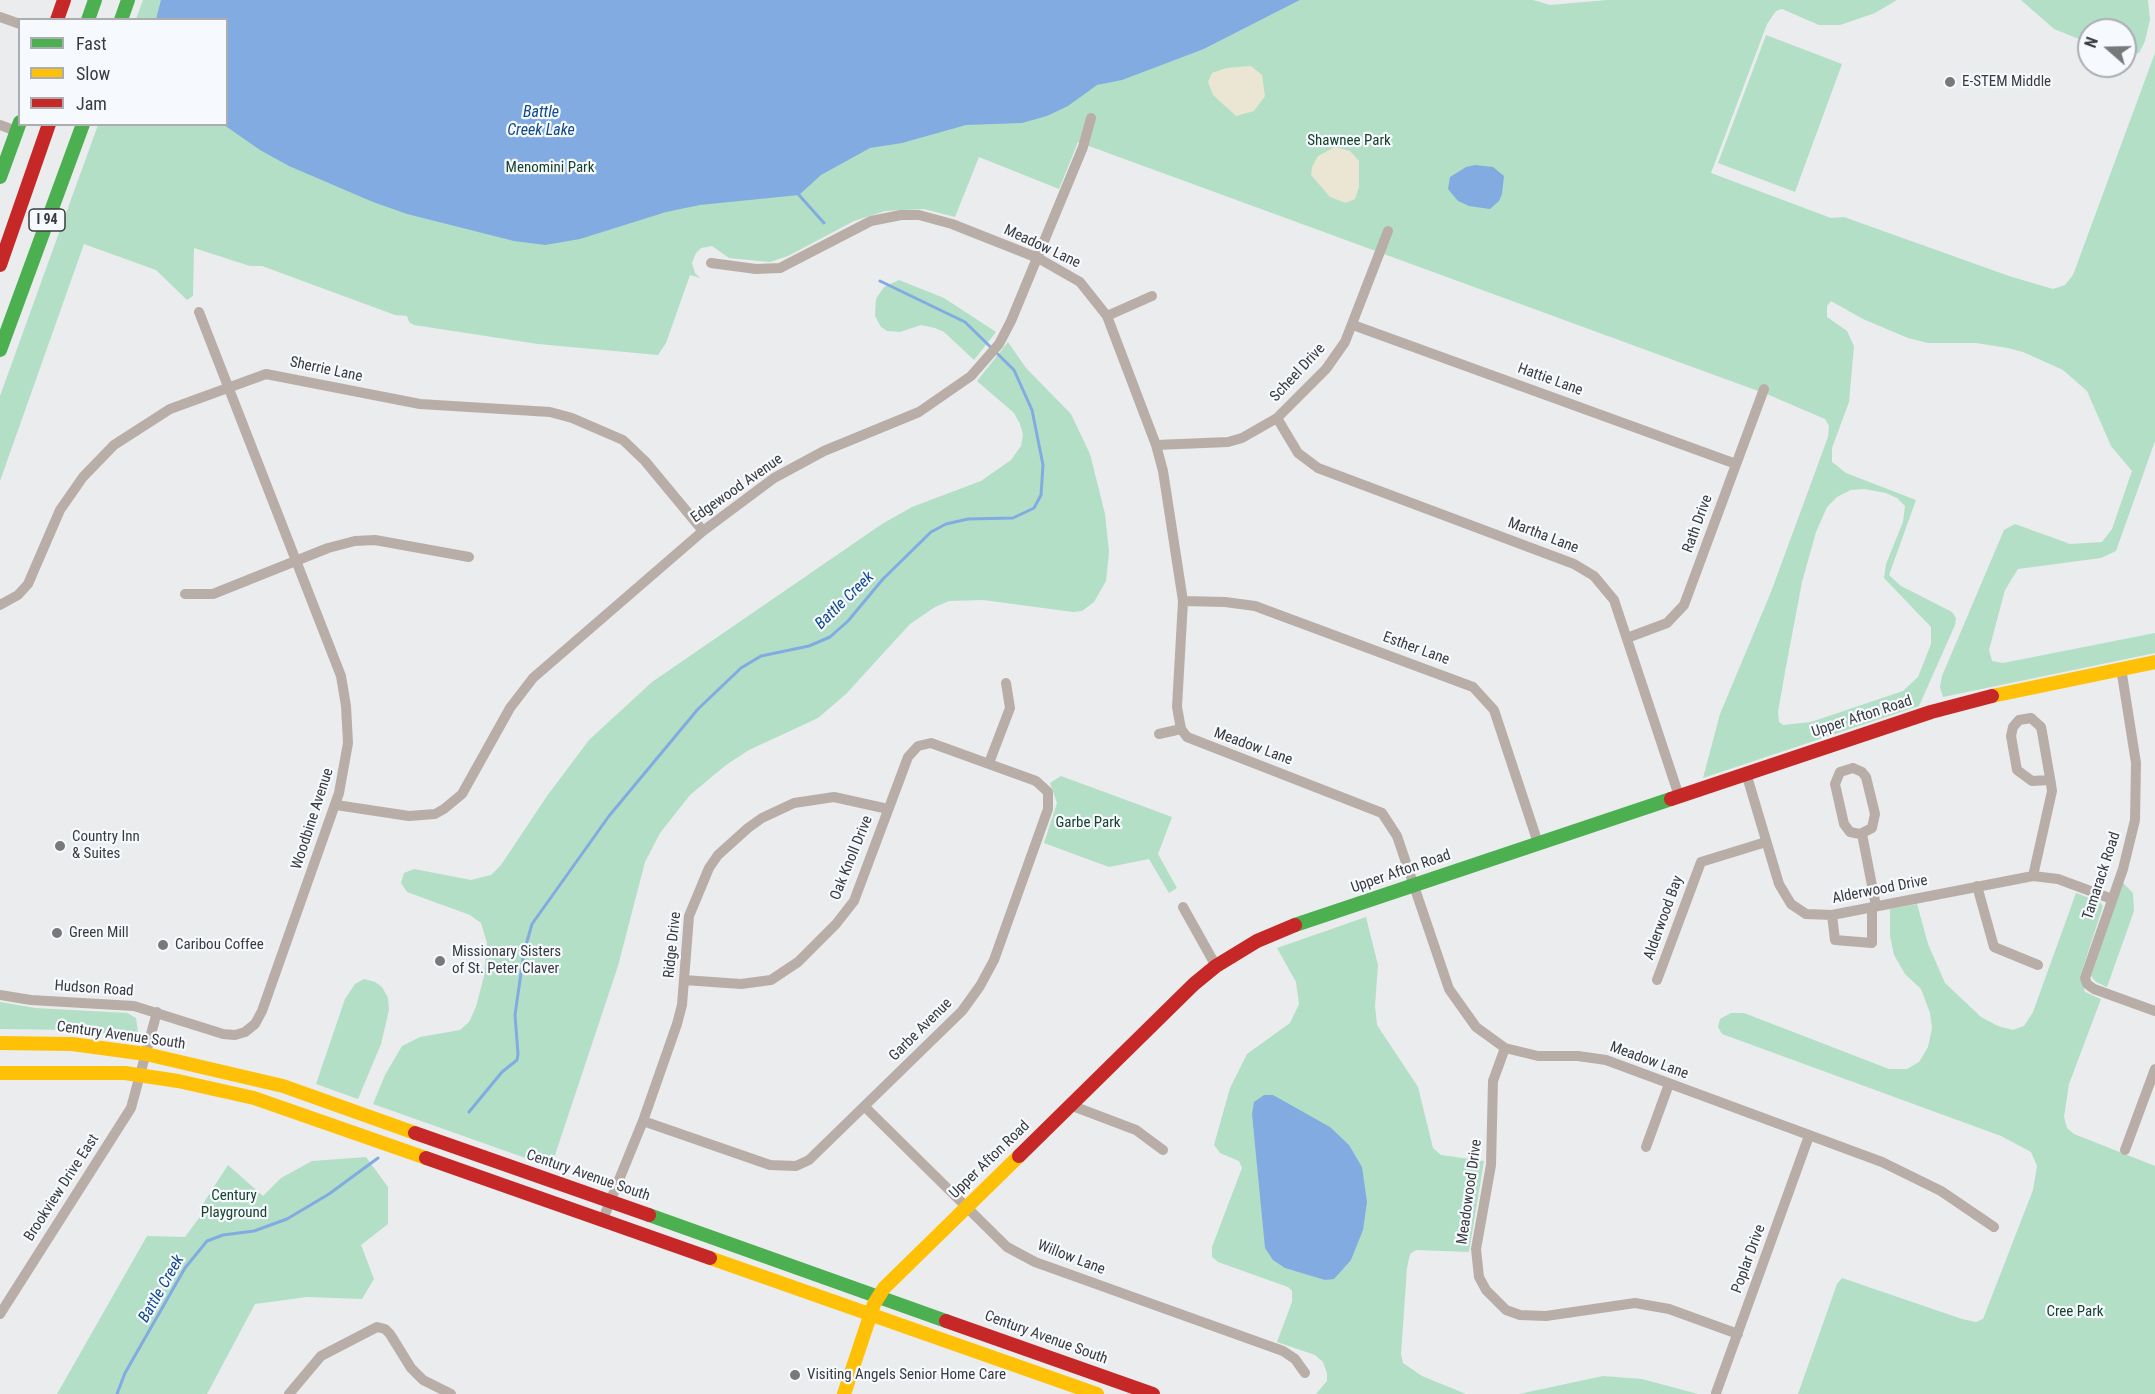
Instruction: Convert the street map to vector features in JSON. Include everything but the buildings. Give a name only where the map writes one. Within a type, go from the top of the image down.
[{"type":"main road","points":[[58,18],[64,0]]},
{"type":"main road","points":[[89,18],[95,0]]},
{"type":"main road","points":[[122,18],[128,0]]},
{"type":"main road","name":"I 94","points":[[0,265],[48,126]]},
{"type":"main road","name":"I 94","points":[[0,350],[82,126]]},
{"type":"main road","points":[[0,177],[18,127]]},
{"type":"main road","name":"Upper Afton Road","points":[[844,1394],[878,1296],[1070,1105],[1216,966],[1277,932],[1746,773],[1962,703],[2155,662]]},
{"type":"main road","name":"Century Avenue South","points":[[0,1043],[72,1044],[146,1053],[283,1086],[1153,1394]]},
{"type":"main road","points":[[0,1073],[141,1075],[262,1100],[871,1312],[1097,1394]]},
{"type":"street","points":[[0,17],[18,23]]},
{"type":"street","name":"Edgewood Avenue","points":[[336,804],[410,816],[435,814],[454,803],[462,794],[520,693],[532,678],[703,531],[752,492],[807,459],[900,421],[937,402],[985,361],[999,344],[1038,258],[1086,141],[1091,118]]},
{"type":"street","points":[[0,125],[18,127]]},
{"type":"street","name":"Meadow Lane","points":[[711,263],[756,269],[780,268],[871,221],[901,215],[919,215],[952,224],[1038,258],[1080,282],[1107,316],[1156,445],[1167,494],[1183,601],[1177,707],[1180,729],[1194,741],[1369,806],[1382,813],[1397,836],[1449,989],[1459,1007],[1476,1027],[1505,1048],[1538,1056],[1578,1056],[1606,1060],[1907,1173],[1941,1191],[1994,1227]]},
{"type":"street","name":"Scheel Drive","points":[[1156,445],[1228,442],[1242,438],[1277,418],[1336,357],[1353,325],[1388,231]]},
{"type":"street","points":[[1107,316],[1152,296]]},
{"type":"street","name":"Woodbine Avenue","points":[[157,1012],[229,1035],[243,1033],[255,1024],[262,1011],[336,804],[347,752],[345,695],[334,655],[199,312]]},
{"type":"street","name":"Hattie Lane","points":[[1353,325],[1736,464]]},
{"type":"street","name":"Sherrie Lane","points":[[0,605],[18,595],[28,584],[60,510],[98,460],[129,433],[154,418],[227,387],[259,376],[276,374],[420,404],[550,412],[572,418],[623,440],[645,460],[703,531]]},
{"type":"street","name":"Rath Drive","points":[[1627,638],[1667,623],[1684,605],[1764,389]]},
{"type":"street","name":"Martha Lane","points":[[1277,418],[1298,453],[1318,468],[1574,564],[1594,576],[1614,600],[1679,796]]},
{"type":"street","points":[[185,594],[213,594],[341,544],[375,540],[469,557]]},
{"type":"street","name":"Esther Lane","points":[[1183,601],[1225,602],[1255,606],[1473,687],[1485,698],[1497,717],[1538,843]]},
{"type":"street","name":"Tamarack Road","points":[[2121,668],[2136,762],[2137,793],[2130,845],[2087,968],[2086,983],[2096,990],[2155,1011]]},
{"type":"street","points":[[989,763],[1010,708],[1006,683]]},
{"type":"street","points":[[2033,876],[2051,800],[2050,780],[2040,725],[2031,718],[2019,720],[2013,727],[2011,736],[2016,768],[2030,781],[2050,780]]},
{"type":"street","points":[[1158,734],[1180,729]]},
{"type":"street","name":"Oak Knoll Drive","points":[[684,980],[757,983],[771,980],[798,962],[841,919],[854,901],[908,757],[918,746],[931,742],[989,763]]},
{"type":"street","name":"Garbe Avenue","points":[[643,1121],[781,1167],[796,1166],[809,1160],[962,1011],[980,986],[994,960],[1050,799],[1044,786],[1036,781],[989,763]]},
{"type":"street","points":[[1850,768],[1856,768],[1865,774],[1875,814],[1872,828],[1862,834],[1850,831],[1844,824],[1836,787],[1838,775],[1850,768]]},
{"type":"street","name":"Alderwood Drive","points":[[1746,773],[1779,884],[1791,904],[1809,915],[1832,915],[2033,876],[2058,879],[2112,899]]},
{"type":"street","name":"Ridge Drive","points":[[603,1219],[643,1121],[677,1024],[682,1005],[689,916],[709,868],[718,855],[748,828],[776,810],[817,798],[852,799],[888,809]]},
{"type":"street","points":[[1832,915],[1835,940],[1872,943],[1874,906],[1862,834]]},
{"type":"street","name":"Alderwood Bay","points":[[1657,980],[1701,862],[1766,842]]},
{"type":"street","points":[[1977,886],[1995,948],[2038,965]]},
{"type":"street","points":[[1183,907],[1216,966]]},
{"type":"street","name":"Hudson Road","points":[[0,995],[31,1000],[108,1003],[157,1012]]},
{"type":"street","points":[[141,1075],[157,1012]]},
{"type":"street","name":"Meadowood Drive","points":[[1505,1048],[1494,1081],[1491,1165],[1476,1249],[1479,1277],[1486,1290],[1506,1310],[1520,1315],[1546,1316],[1635,1303],[1669,1309],[1738,1334]]},
{"type":"street","points":[[2125,1150],[2155,1069]]},
{"type":"street","name":"Brookview Drive East","points":[[0,1314],[129,1113],[141,1075]]},
{"type":"street","points":[[1646,1147],[1669,1084]]},
{"type":"street","points":[[1070,1105],[1136,1130],[1163,1150]]},
{"type":"street","name":"Willow Lane","points":[[865,1107],[1007,1247],[1035,1262],[1283,1351],[1295,1359],[1305,1374]]},
{"type":"street","name":"Poplar Drive","points":[[1716,1393],[1809,1136]]},
{"type":"street","points":[[289,1394],[309,1367],[333,1347],[377,1327],[385,1329],[411,1368],[423,1380],[451,1394]]},
{"type":"green space","points":[[143,0],[846,0],[1097,85],[1122,79],[1204,49],[1300,0],[1533,0],[1550,5],[1607,0],[1897,0],[1875,13],[1840,25],[1819,25],[1782,9],[1776,11],[1767,24],[1711,173],[1831,218],[1844,217],[2009,276],[2053,289],[2065,285],[2073,275],[2155,53],[2155,441],[2116,551],[2101,558],[2018,569],[2005,590],[1989,650],[1992,661],[2003,663],[2155,633],[2155,653],[1943,697],[1940,687],[1942,676],[2004,530],[2015,524],[2070,544],[2102,542],[2112,529],[2132,471],[2111,446],[2087,391],[2063,370],[2023,352],[2008,348],[1976,343],[1928,343],[1908,338],[1863,319],[1831,301],[1827,306],[1827,317],[1847,331],[1854,346],[1849,402],[1832,448],[1832,462],[1846,473],[1916,500],[1889,575],[1901,586],[1952,612],[1956,618],[1955,625],[1919,706],[1703,778],[1720,714],[1771,592],[1828,437],[1829,426],[1825,419],[1769,395],[1078,142],[1059,189],[979,157],[955,217],[924,209],[885,211],[854,221],[788,256],[770,262],[729,258],[712,246],[701,248],[692,263],[695,273],[700,278],[690,275],[666,343],[658,355],[538,344],[414,325],[409,322],[407,316],[395,315],[262,266],[250,266],[194,248],[193,296],[187,300],[156,270],[84,244],[0,481],[0,396],[98,126],[228,126],[228,18],[136,18]],"holes":[[[1864,489],[1886,493],[1897,498],[1905,506],[1903,522],[1886,564],[1884,578],[1931,627],[1931,644],[1918,677],[1903,691],[1811,722],[1783,725],[1779,722],[1778,712],[1802,582],[1816,532],[1827,507],[1837,497],[1851,490]]]},
{"type":"green space","points":[[2021,0],[2148,0],[2150,19],[2145,41],[2139,53],[2137,53],[2137,18],[2077,18],[2077,38],[2054,29]]},
{"type":"green space","points":[[1766,35],[1842,64],[1795,192],[1718,163]]},
{"type":"green space","points":[[899,280],[944,298],[996,332],[974,360],[944,332],[935,328],[921,325],[900,332],[887,331],[881,327],[875,316],[876,299],[884,287]]},
{"type":"green space","points":[[1008,342],[1026,368],[1071,414],[1090,454],[1105,514],[1109,552],[1106,581],[1094,602],[1082,611],[1073,612],[983,600],[949,601],[935,607],[910,624],[846,694],[818,718],[749,750],[726,765],[690,795],[660,833],[645,862],[618,966],[551,1167],[373,1104],[385,1075],[402,1046],[420,1037],[460,1030],[469,1022],[476,1007],[484,976],[487,943],[481,923],[470,915],[407,892],[401,883],[404,873],[414,869],[471,880],[491,875],[501,865],[547,796],[589,740],[652,682],[882,524],[912,507],[981,481],[1011,460],[1021,446],[1023,435],[1020,424],[1014,413],[977,381]]},
{"type":"green space","name":"Garbe Park","points":[[1061,776],[1172,817],[1158,854],[1177,888],[1169,893],[1149,859],[1109,867],[1044,843],[1057,803],[1050,783]]},
{"type":"green space","points":[[2123,883],[2133,893],[2134,911],[2107,987],[2096,982],[2091,976]]},
{"type":"green space","name":"Cree Park","points":[[2076,893],[2100,902],[2103,906],[2080,977],[2085,992],[2101,999],[2069,1084],[2064,1117],[2067,1128],[2074,1134],[2155,1166],[2155,1394],[1798,1394],[1837,1284],[1842,1278],[1962,1319],[1976,1322],[1983,1319],[2033,1190],[2037,1166],[2031,1152],[2001,1136],[1722,1034],[1718,1027],[1720,1019],[1731,1013],[1744,1013],[1889,1069],[1907,1069],[1919,1062],[1928,1047],[1932,1028],[1930,1013],[1921,989],[1905,974],[1894,955],[1890,936],[1890,909],[1917,904],[1928,944],[1945,983],[1981,1017],[1998,1026],[2013,1030],[2024,1026],[2033,1012]]},
{"type":"green space","points":[[1366,917],[1378,965],[1375,1006],[1377,1025],[1418,1087],[1433,1148],[1441,1155],[1484,1161],[1469,1252],[1416,1250],[1410,1254],[1407,1268],[1401,1354],[1403,1363],[1422,1376],[1466,1394],[1316,1394],[1327,1381],[1323,1362],[1315,1355],[1277,1342],[1292,1302],[1292,1291],[1288,1287],[1218,1262],[1212,1257],[1212,1247],[1242,1168],[1239,1161],[1220,1153],[1214,1145],[1230,1088],[1247,1054],[1290,1023],[1299,1004],[1296,982],[1277,948]]},
{"type":"green space","points":[[364,979],[382,987],[388,998],[389,1010],[381,1044],[358,1099],[316,1084],[345,999],[355,984]]},
{"type":"green space","points":[[0,1002],[35,1008],[127,1013],[136,1018],[138,1032],[136,1037],[73,1030],[0,1029]]},
{"type":"green space","name":"Century Playground","points":[[366,1157],[388,1187],[388,1224],[361,1245],[374,1279],[362,1299],[307,1297],[255,1304],[207,1394],[57,1394],[147,1236],[185,1237],[202,1214],[199,1210],[228,1165],[263,1196],[281,1178],[312,1161]]},
{"type":"green space","points":[[1603,1376],[1642,1379],[1698,1394],[1519,1394]]},
{"type":"sand","points":[[1251,66],[1262,75],[1265,96],[1254,111],[1236,116],[1213,95],[1208,82],[1212,73],[1226,68]]},
{"type":"sand","points":[[1335,147],[1350,151],[1359,161],[1359,187],[1355,199],[1346,203],[1330,197],[1311,175],[1312,167],[1318,156]]},
{"type":"water","name":"Battle Creek Lake","points":[[161,0],[1300,0],[1204,49],[1122,80],[1097,85],[1068,106],[1047,116],[1022,123],[966,125],[902,143],[870,148],[821,175],[799,195],[700,205],[666,212],[580,239],[545,245],[514,241],[407,214],[289,166],[260,150],[225,126],[228,126],[228,18],[156,18]]},
{"type":"water","points":[[1475,165],[1493,167],[1504,176],[1502,194],[1499,201],[1490,209],[1469,206],[1458,201],[1448,189],[1450,177],[1466,167]]},
{"type":"water","points":[[1264,1095],[1273,1095],[1330,1127],[1349,1145],[1362,1167],[1367,1202],[1363,1230],[1351,1260],[1334,1279],[1325,1280],[1285,1268],[1273,1260],[1265,1248],[1252,1114],[1254,1102]]},
{"type":"waterway","name":"Battle Creek","points":[[799,195],[824,223]]},
{"type":"waterway","name":"Battle Creek","points":[[469,1112],[502,1072],[517,1060],[515,1015],[524,952],[532,924],[609,816],[698,709],[741,668],[761,656],[809,646],[830,637],[848,621],[883,579],[931,532],[946,524],[968,519],[1013,518],[1034,508],[1041,495],[1043,465],[1032,410],[1014,370],[965,322],[880,281]]},
{"type":"waterway","name":"Battle Creek","points":[[117,1394],[125,1373],[185,1268],[207,1241],[223,1235],[254,1231],[287,1219],[329,1194],[378,1158]]},
{"type":"traffic: fast","points":[[89,18],[95,0]]},
{"type":"traffic: fast","points":[[122,18],[128,0]]},
{"type":"traffic: fast","points":[[0,177],[19,126]]},
{"type":"traffic: fast","points":[[0,350],[82,126]]},
{"type":"traffic: fast","points":[[1295,925],[1671,799]]},
{"type":"traffic: fast","points":[[649,1215],[946,1321]]},
{"type":"traffic: slow","points":[[1992,696],[2155,662]]},
{"type":"traffic: slow","points":[[0,1043],[72,1044],[146,1054],[283,1086],[415,1133]]},
{"type":"traffic: slow","points":[[0,1073],[125,1073],[178,1081],[254,1098],[426,1158]]},
{"type":"traffic: slow","points":[[844,1394],[874,1304],[884,1288],[1019,1156]]},
{"type":"traffic: slow","points":[[710,1258],[1097,1394]]},
{"type":"traffic: jam","points":[[58,18],[64,0]]},
{"type":"traffic: jam","points":[[0,265],[48,126]]},
{"type":"traffic: jam","points":[[1671,799],[1931,712],[1992,696]]},
{"type":"traffic: jam","points":[[1019,1156],[1194,984],[1216,966],[1257,941],[1295,925]]},
{"type":"traffic: jam","points":[[415,1133],[649,1215]]},
{"type":"traffic: jam","points":[[426,1158],[710,1258]]},
{"type":"traffic: jam","points":[[946,1321],[1153,1394]]},
{"type":"place","name":"E-STEM Middle","points":[[1950,82]]},
{"type":"place","name":"Country Inn & Suites","points":[[60,846]]},
{"type":"place","name":"Green Mill","points":[[57,933]]},
{"type":"place","name":"Caribou Coffee","points":[[163,945]]},
{"type":"place","name":"Missionary Sisters of St. Peter Claver","points":[[440,961]]},
{"type":"place","name":"Visiting Angels Senior Home Care","points":[[795,1375]]},
{"type":"park label","name":"Shawnee Park","points":[[1349,141]]},
{"type":"park label","name":"Menomini Park","points":[[550,168]]}]
